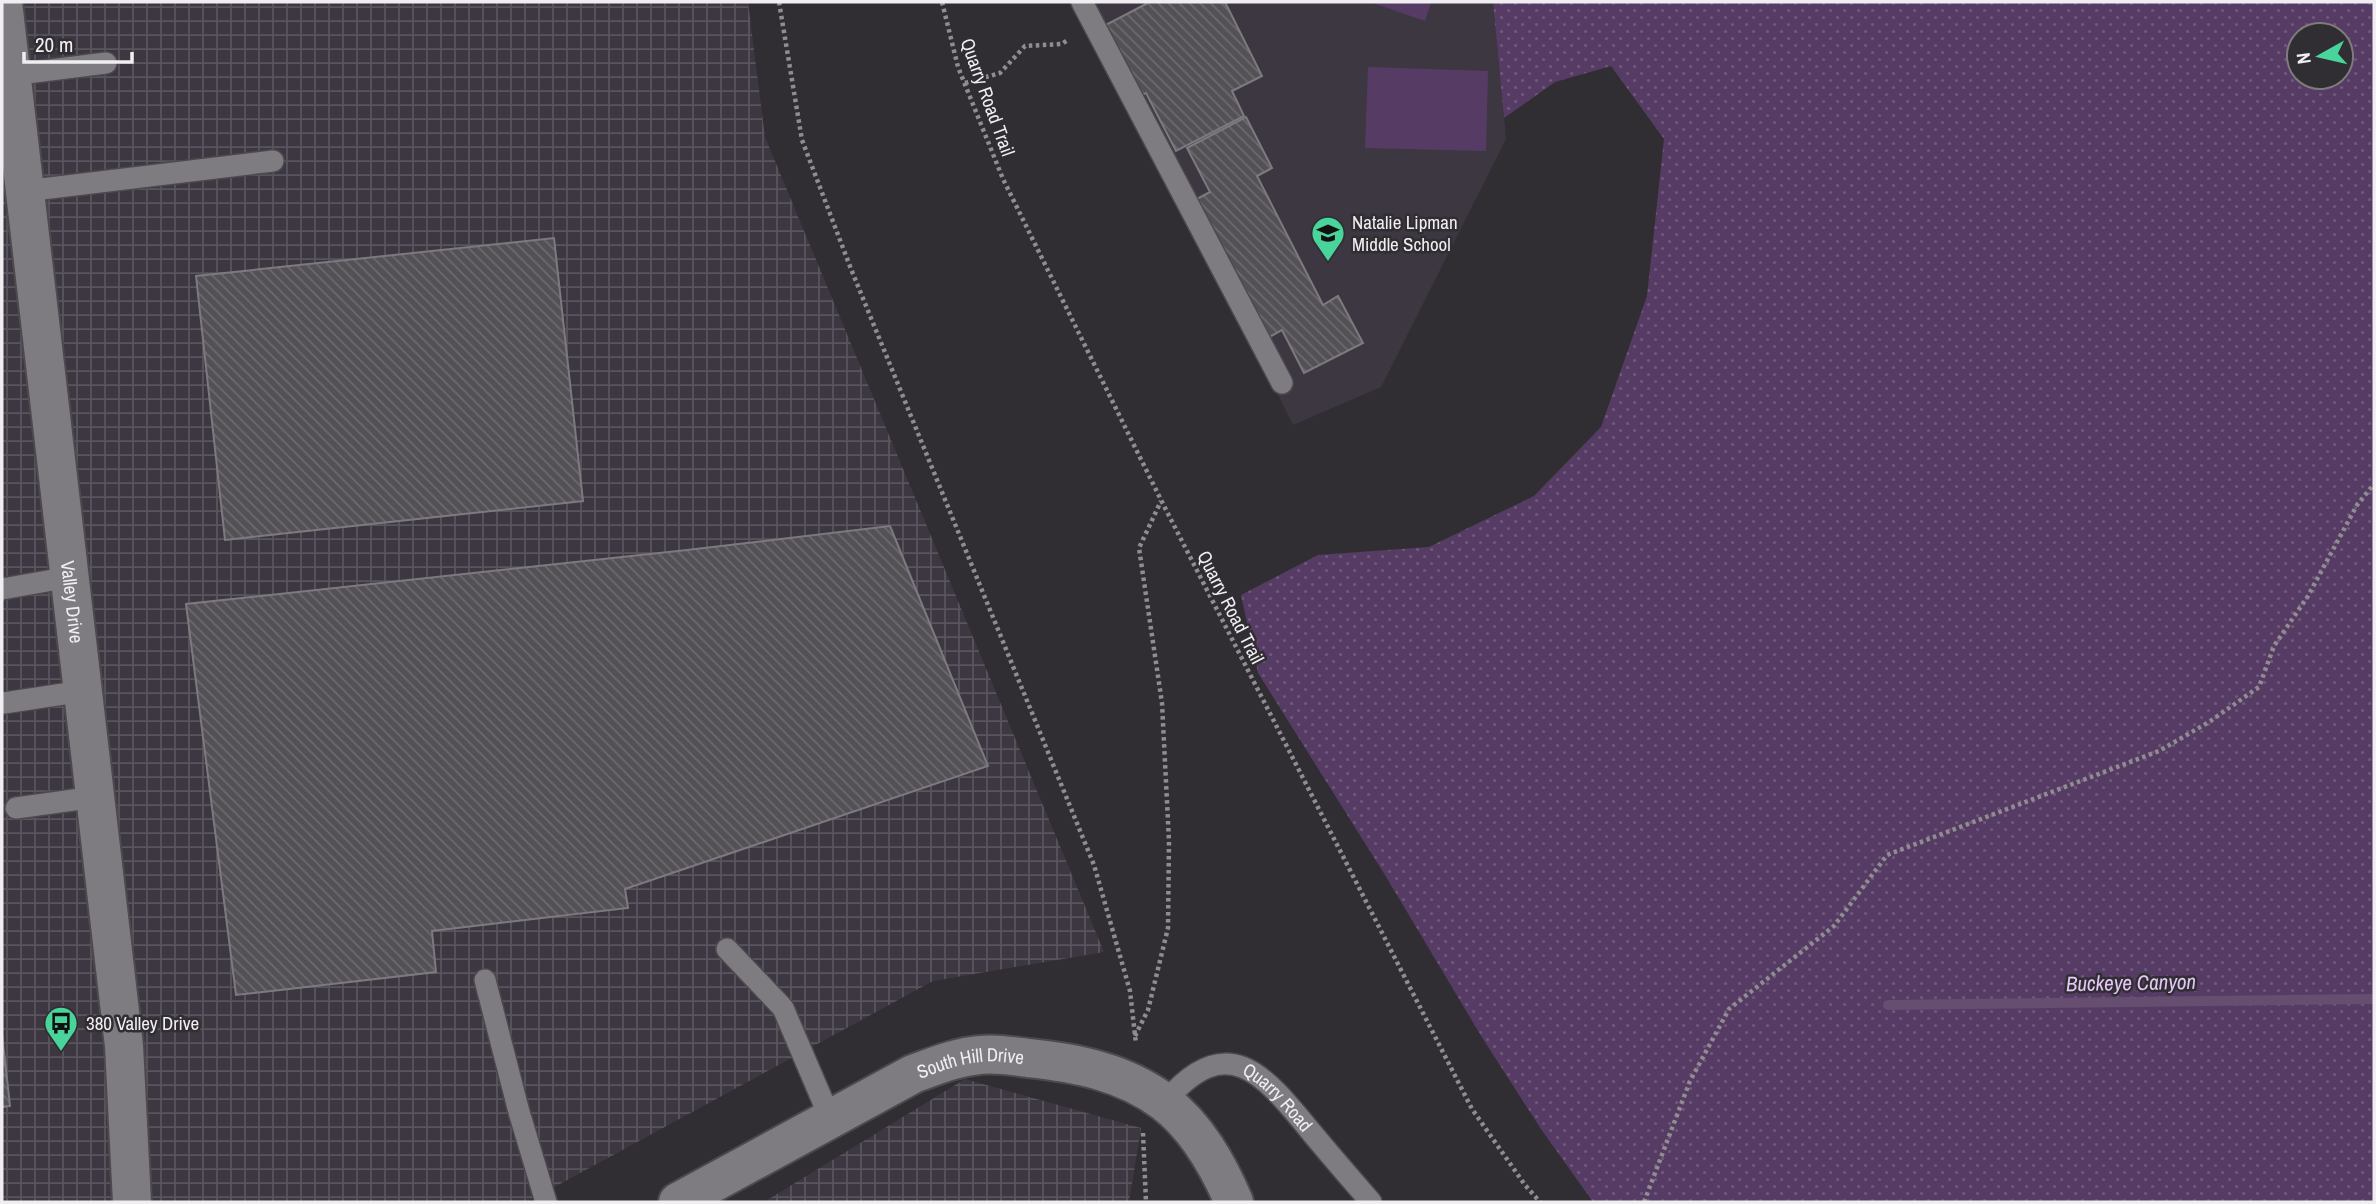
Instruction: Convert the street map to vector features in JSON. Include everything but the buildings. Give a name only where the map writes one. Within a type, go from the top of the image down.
[{"type":"main road","name":"Valley Drive","points":[[3,9],[124,1046],[132,1202]]},
{"type":"main road","name":"South Hill Drive","points":[[678,1202],[913,1074],[944,1062],[980,1055],[1005,1055],[1067,1062],[1140,1088]]},
{"type":"main road","points":[[1140,1088],[1195,1133],[1220,1169],[1234,1202]]},
{"type":"lane","points":[[1082,2],[1282,383]]},
{"type":"lane","points":[[12,75],[106,63]]},
{"type":"lane","points":[[25,191],[273,161]]},
{"type":"lane","points":[[2,589],[70,578]]},
{"type":"lane","points":[[4,703],[83,691]]},
{"type":"lane","points":[[16,808],[95,797]]},
{"type":"lane","points":[[727,949],[783,1009],[830,1118]]},
{"type":"lane","points":[[485,980],[519,1112],[546,1202]]},
{"type":"lane","name":"Quarry Road","points":[[1140,1088],[1191,1075],[1208,1066],[1227,1064],[1264,1078],[1371,1202]]},
{"type":"path","points":[[779,2],[802,140],[851,269],[1094,864],[1130,991],[1140,1088],[1146,1202]]},
{"type":"path","name":"Quarry Road Trail","points":[[942,2],[958,67],[1003,179],[1161,500],[1472,1109],[1540,1202]]},
{"type":"path","points":[[965,83],[1000,74],[1026,46],[1062,44],[1094,23]]},
{"type":"path","points":[[1644,1202],[1690,1082],[1729,1009],[1834,926],[1887,855],[2159,751],[2209,722],[2259,687],[2274,646],[2308,596],[2357,505],[2374,484]]},
{"type":"path","points":[[1140,1088],[1135,1036],[1148,1010],[1168,928],[1169,841],[1162,703],[1139,548],[1161,500]]},
{"type":"shaded area","points":[[2,2],[748,2],[765,137],[1104,952],[933,981],[527,1202],[2,1202]]},
{"type":"shaded area","name":"Natalie Lipman Middle School","points":[[1085,2],[1493,2],[1506,139],[1381,387],[1293,425]]},
{"type":"shaded area","points":[[1370,2],[1431,2],[1425,21]]},
{"type":"shaded area","points":[[1493,2],[2374,2],[2374,1202],[1593,1202],[1541,1129],[1483,1039],[1385,875],[1258,673],[1241,595],[1318,555],[1429,547],[1534,496],[1601,427],[1647,296],[1664,139],[1611,66],[1555,82],[1504,118]]},
{"type":"shaded area","points":[[1368,67],[1488,71],[1486,151],[1365,148]]},
{"type":"shaded area","points":[[965,1079],[1141,1128],[1129,1202],[764,1202]]},
{"type":"waterway","name":"Buckeye Canyon","points":[[1888,1005],[2374,999]]},
{"type":"place","name":"Natalie Lipman Middle School","points":[[1328,263]]},
{"type":"place","name":"380 Valley Drive","points":[[61,1053]]}]
